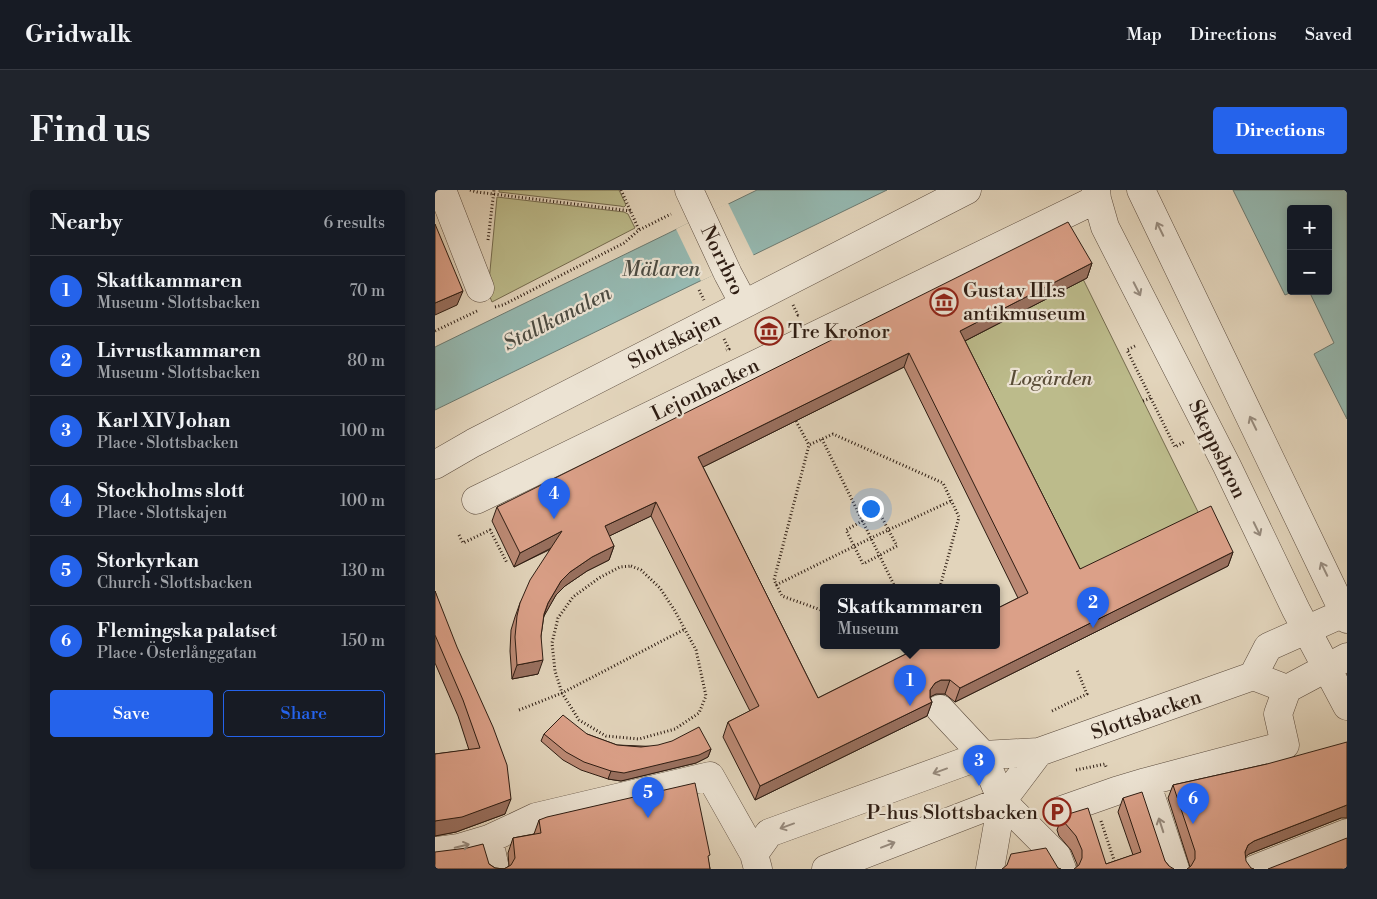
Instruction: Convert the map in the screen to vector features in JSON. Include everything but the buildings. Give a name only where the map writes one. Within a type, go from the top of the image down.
[{"type":"street","points":[[442,190],[481,295]]},
{"type":"street","name":"Norrbro","points":[[689,190],[744,304]]},
{"type":"street","name":"Slottskajen","points":[[435,464],[967,190]]},
{"type":"street","points":[[1141,190],[1346,616],[1306,630],[1268,647],[1253,676],[1287,689]]},
{"type":"street","name":"Lejonbacken","points":[[476,500],[1096,194]]},
{"type":"street","name":"Skeppsbron","points":[[1096,194],[1105,227],[1227,466],[1306,630],[1337,663],[1347,706]]},
{"type":"street","points":[[1062,810],[1146,782],[1285,745],[1278,714],[1287,689],[1337,663]]},
{"type":"street","name":"Slottsbacken","points":[[756,862],[769,833],[983,755],[1039,752],[1253,676]]},
{"type":"street","points":[[940,709],[983,755],[1002,801],[1060,862]]},
{"type":"street","points":[[990,868],[1002,801],[1039,752]]},
{"type":"street","points":[[435,851],[459,848],[499,834],[536,817],[710,776],[756,862]]},
{"type":"street","points":[[1146,782],[1175,869]]},
{"type":"street","points":[[826,869],[1002,801]]},
{"type":"street","points":[[1255,869],[1347,833]]},
{"type":"street","points":[[495,869],[499,834]]},
{"type":"path","points":[[470,190],[631,211]]},
{"type":"path","points":[[621,190],[639,230]]},
{"type":"path","points":[[435,331],[481,295],[503,305],[624,243],[639,230],[671,214]]},
{"type":"path","points":[[1135,346],[1127,350],[1175,447],[1184,442]]},
{"type":"path","points":[[1143,401],[1151,398]]},
{"type":"path","points":[[796,421],[809,446],[774,580],[782,596],[820,610]]},
{"type":"path","points":[[809,446],[833,434],[943,483],[959,517],[941,584]]},
{"type":"path","points":[[822,440],[894,584]]},
{"type":"path","points":[[776,585],[951,501]]},
{"type":"path","points":[[879,512],[888,530],[897,546],[863,564],[846,530],[879,512]]},
{"type":"path","points":[[459,535],[463,543],[490,530],[507,563]]},
{"type":"path","points":[[631,566],[641,570],[660,588],[696,650],[706,696],[699,713],[675,728],[639,739],[606,736],[579,720],[562,693],[555,671],[552,643],[558,618],[573,597],[599,578],[620,567],[631,566]]},
{"type":"path","points":[[519,710],[562,693],[685,629]]},
{"type":"path","points":[[1052,711],[1087,694],[1077,670]]},
{"type":"path","points":[[1076,770],[1105,764]]},
{"type":"path","points":[[1095,799],[1117,869]]},
{"type":"green space","points":[[499,190],[619,190],[626,205],[624,207],[499,192]]},
{"type":"green space","points":[[497,197],[624,212],[628,214],[635,228],[492,302],[488,292]]},
{"type":"green space","name":"Logården","points":[[1083,279],[1203,522],[1074,584],[955,346]]},
{"type":"water","name":"Mälaren","points":[[757,190],[887,190],[435,410],[435,347]]},
{"type":"water","points":[[1233,190],[1347,190],[1347,419],[1314,354],[1334,343],[1311,295],[1332,295],[1332,205],[1287,205],[1287,294],[1285,295]]},
{"type":"pier","points":[[728,203],[754,256],[701,281],[676,229]]},
{"type":"place","name":"Gustav III:s antikmuseum","points":[[944,302]]},
{"type":"place","name":"Tre Kronor","points":[[769,331]]},
{"type":"place","name":"Stockholms slott","points":[[554,519]]},
{"type":"place","name":"Livrustkammaren","points":[[1093,628]]},
{"type":"place","name":"Skattkammaren","points":[[910,706]]},
{"type":"place","name":"Karl XIV Johan","points":[[979,786]]},
{"type":"place","name":"P-hus Slottsbacken","points":[[1057,812]]},
{"type":"place","name":"Storkyrkan","points":[[648,818]]},
{"type":"place","name":"Flemingska palatset","points":[[1193,824]]},
{"type":"water label","name":"Stallkanalen","points":[[557,318]]}]
